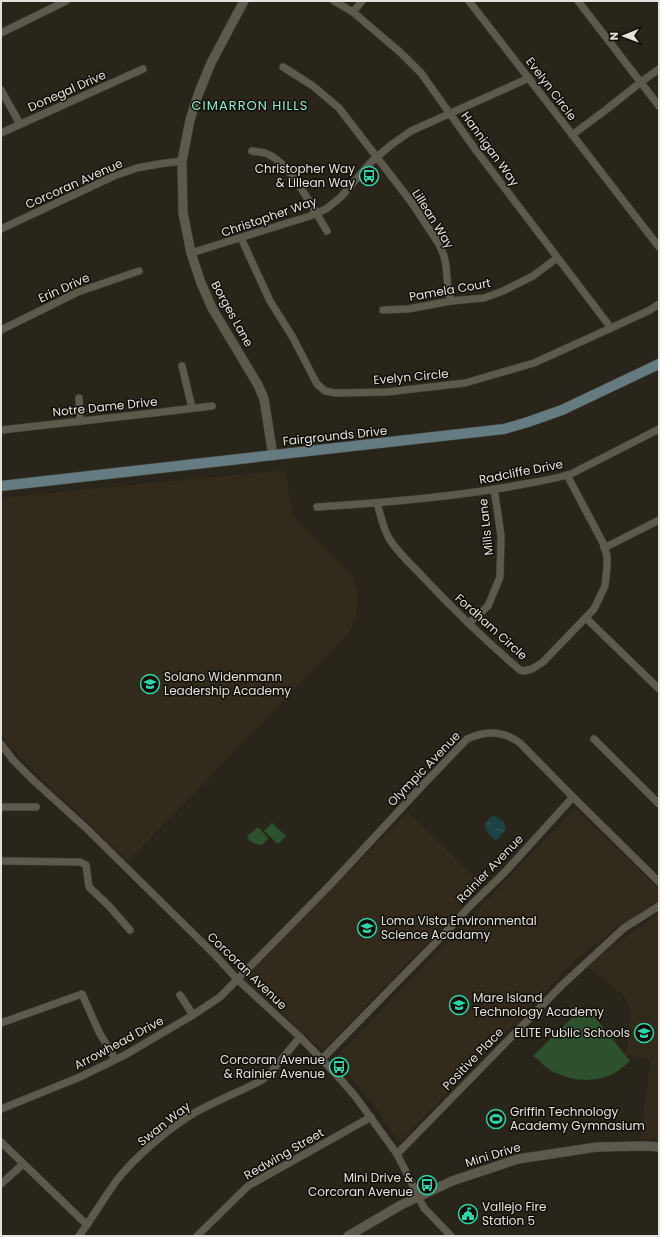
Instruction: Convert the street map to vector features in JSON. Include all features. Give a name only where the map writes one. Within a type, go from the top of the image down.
[{"type":"main road","name":"Fairgrounds Drive","points":[[1,486],[504,429],[562,410],[659,364]]},
{"type":"street","points":[[1,33],[66,1]]},
{"type":"street","name":"Borges Lane","points":[[244,1],[211,63],[190,120],[182,161],[183,213],[191,254],[201,283],[212,308],[258,385],[264,399],[273,456]]},
{"type":"street","name":"Hannigan Way","points":[[334,1],[353,12],[401,53],[421,73],[475,150],[557,258],[598,309],[611,328]]},
{"type":"street","points":[[353,12],[362,1]]},
{"type":"street","name":"Evelyn Circle","points":[[470,1],[659,247]]},
{"type":"street","points":[[578,1],[659,106]]},
{"type":"street","name":"Lillean Way","points":[[283,68],[313,86],[339,108],[412,203],[439,244],[444,256],[451,302]]},
{"type":"street","name":"Donegal Drive","points":[[1,133],[142,69]]},
{"type":"street","points":[[572,135],[607,110],[659,69]]},
{"type":"street","name":"Christopher Way","points":[[191,254],[316,214],[326,209],[341,197],[377,157],[411,131],[529,78]]},
{"type":"street","points":[[1,90],[20,124]]},
{"type":"street","points":[[252,151],[265,153],[276,159],[298,182],[327,231]]},
{"type":"street","name":"Corcoran Avenue","points":[[1,228],[114,176],[137,168],[182,161]]},
{"type":"street","name":"Evelyn Circle","points":[[241,238],[270,301],[292,336],[318,384],[325,391],[336,393],[387,392],[465,383],[534,363],[650,310],[659,304]]},
{"type":"street","name":"Pamela Court","points":[[383,310],[408,309],[484,298],[503,292],[533,276],[557,258]]},
{"type":"street","name":"Erin Drive","points":[[1,330],[78,292],[139,271]]},
{"type":"street","points":[[182,366],[192,408]]},
{"type":"street","points":[[78,398],[80,421]]},
{"type":"street","name":"Notre Dame Drive","points":[[1,430],[212,406]]},
{"type":"street","name":"Radcliffe Drive","points":[[317,507],[377,503],[471,493],[556,479],[567,475],[659,429]]},
{"type":"street","name":"Fordham Circle","points":[[377,503],[384,529],[391,541],[406,559],[446,602],[469,624],[520,670],[524,671],[532,669],[543,662],[586,618],[594,609],[605,586],[607,556],[603,543],[567,475]]},
{"type":"street","name":"Mills Lane","points":[[469,624],[488,606],[500,577],[501,536],[494,489]]},
{"type":"street","points":[[604,548],[659,520]]},
{"type":"street","points":[[586,618],[659,689]]},
{"type":"street","name":"Olympic Avenue","points":[[237,979],[331,884],[422,786],[468,739],[475,735],[486,733],[511,736],[659,882]]},
{"type":"street","points":[[594,739],[659,804]]},
{"type":"street","name":"Corcoran Avenue","points":[[1,744],[13,760],[33,780],[86,828],[215,955],[237,979],[322,1059],[355,1096],[371,1117],[397,1154],[424,1208],[451,1236]]},
{"type":"street","name":"Rainier Avenue","points":[[322,1059],[470,906],[505,872],[573,798]]},
{"type":"street","points":[[1,807],[36,807]]},
{"type":"street","points":[[1,861],[80,862],[86,866],[89,887],[109,906],[130,930]]},
{"type":"street","name":"Positive Place","points":[[397,1154],[560,986],[624,928],[659,906]]},
{"type":"street","name":"Arrowhead Drive","points":[[1,1109],[80,1077],[115,1059],[193,1015],[220,996],[237,979]]},
{"type":"street","points":[[1,1023],[82,994],[115,1059]]},
{"type":"street","points":[[180,995],[193,1015]]},
{"type":"street","name":"Swan Way","points":[[79,1236],[118,1180],[130,1165],[143,1153],[177,1124],[196,1112],[262,1080],[271,1072],[300,1037]]},
{"type":"street","name":"Redwing Street","points":[[197,1236],[248,1186],[371,1117]]},
{"type":"street","points":[[1,1142],[87,1225]]},
{"type":"street","name":"Mini Drive","points":[[348,1236],[401,1205],[452,1181],[518,1159],[597,1147],[659,1147]]},
{"type":"street","points":[[1,1184],[23,1164]]},
{"type":"shaded area","name":"Solano Widenmann Leadership Academy","points":[[285,470],[293,516],[353,575],[358,598],[356,617],[349,633],[128,861],[31,769],[1,734],[1,498]]},
{"type":"shaded area","name":"Mare Island Technology Academy","points":[[575,808],[654,884],[659,890],[659,901],[616,928],[575,960],[401,1141],[397,1139],[372,1102],[337,1062],[336,1057]]},
{"type":"shaded area","name":"Loma Vista Environmental Science Acadamy","points":[[408,812],[483,885],[326,1047],[321,1048],[251,984],[249,977],[250,971]]},
{"type":"shaded area","name":"ELITE Public Schools","points":[[659,914],[659,1139],[640,1138],[651,1060],[626,1056],[631,1010],[622,993],[588,967],[615,944]]},
{"type":"green space","points":[[272,823],[286,836],[278,844],[264,831]]},
{"type":"green space","points":[[258,827],[268,838],[262,845],[251,842],[247,836]]},
{"type":"green space","points":[[579,1011],[590,1011],[630,1061],[618,1071],[593,1080],[575,1079],[550,1070],[533,1056]]},
{"type":"water","points":[[493,816],[502,820],[506,829],[498,839],[494,840],[485,829],[487,821]]},
{"type":"place","name":"Christopher Way & Lillean Way","points":[[369,176]]},
{"type":"place","name":"Solano Widenmann Leadership Academy","points":[[150,684]]},
{"type":"place","name":"Loma Vista Environmental Science Acadamy","points":[[367,928]]},
{"type":"place","name":"Mare Island Technology Academy","points":[[459,1005]]},
{"type":"place","name":"ELITE Public Schools","points":[[644,1033]]},
{"type":"place","name":"Corcoran Avenue & Rainier Avenue","points":[[339,1067]]},
{"type":"place","name":"Griffin Technology Academy Gymnasium","points":[[496,1119]]},
{"type":"place","name":"Mini Drive & Corcoran Avenue","points":[[427,1185]]},
{"type":"place","name":"Vallejo Fire Station 5","points":[[468,1214]]},
{"type":"district","name":"CIMARRON HILLS","points":[[250,105]]}]
